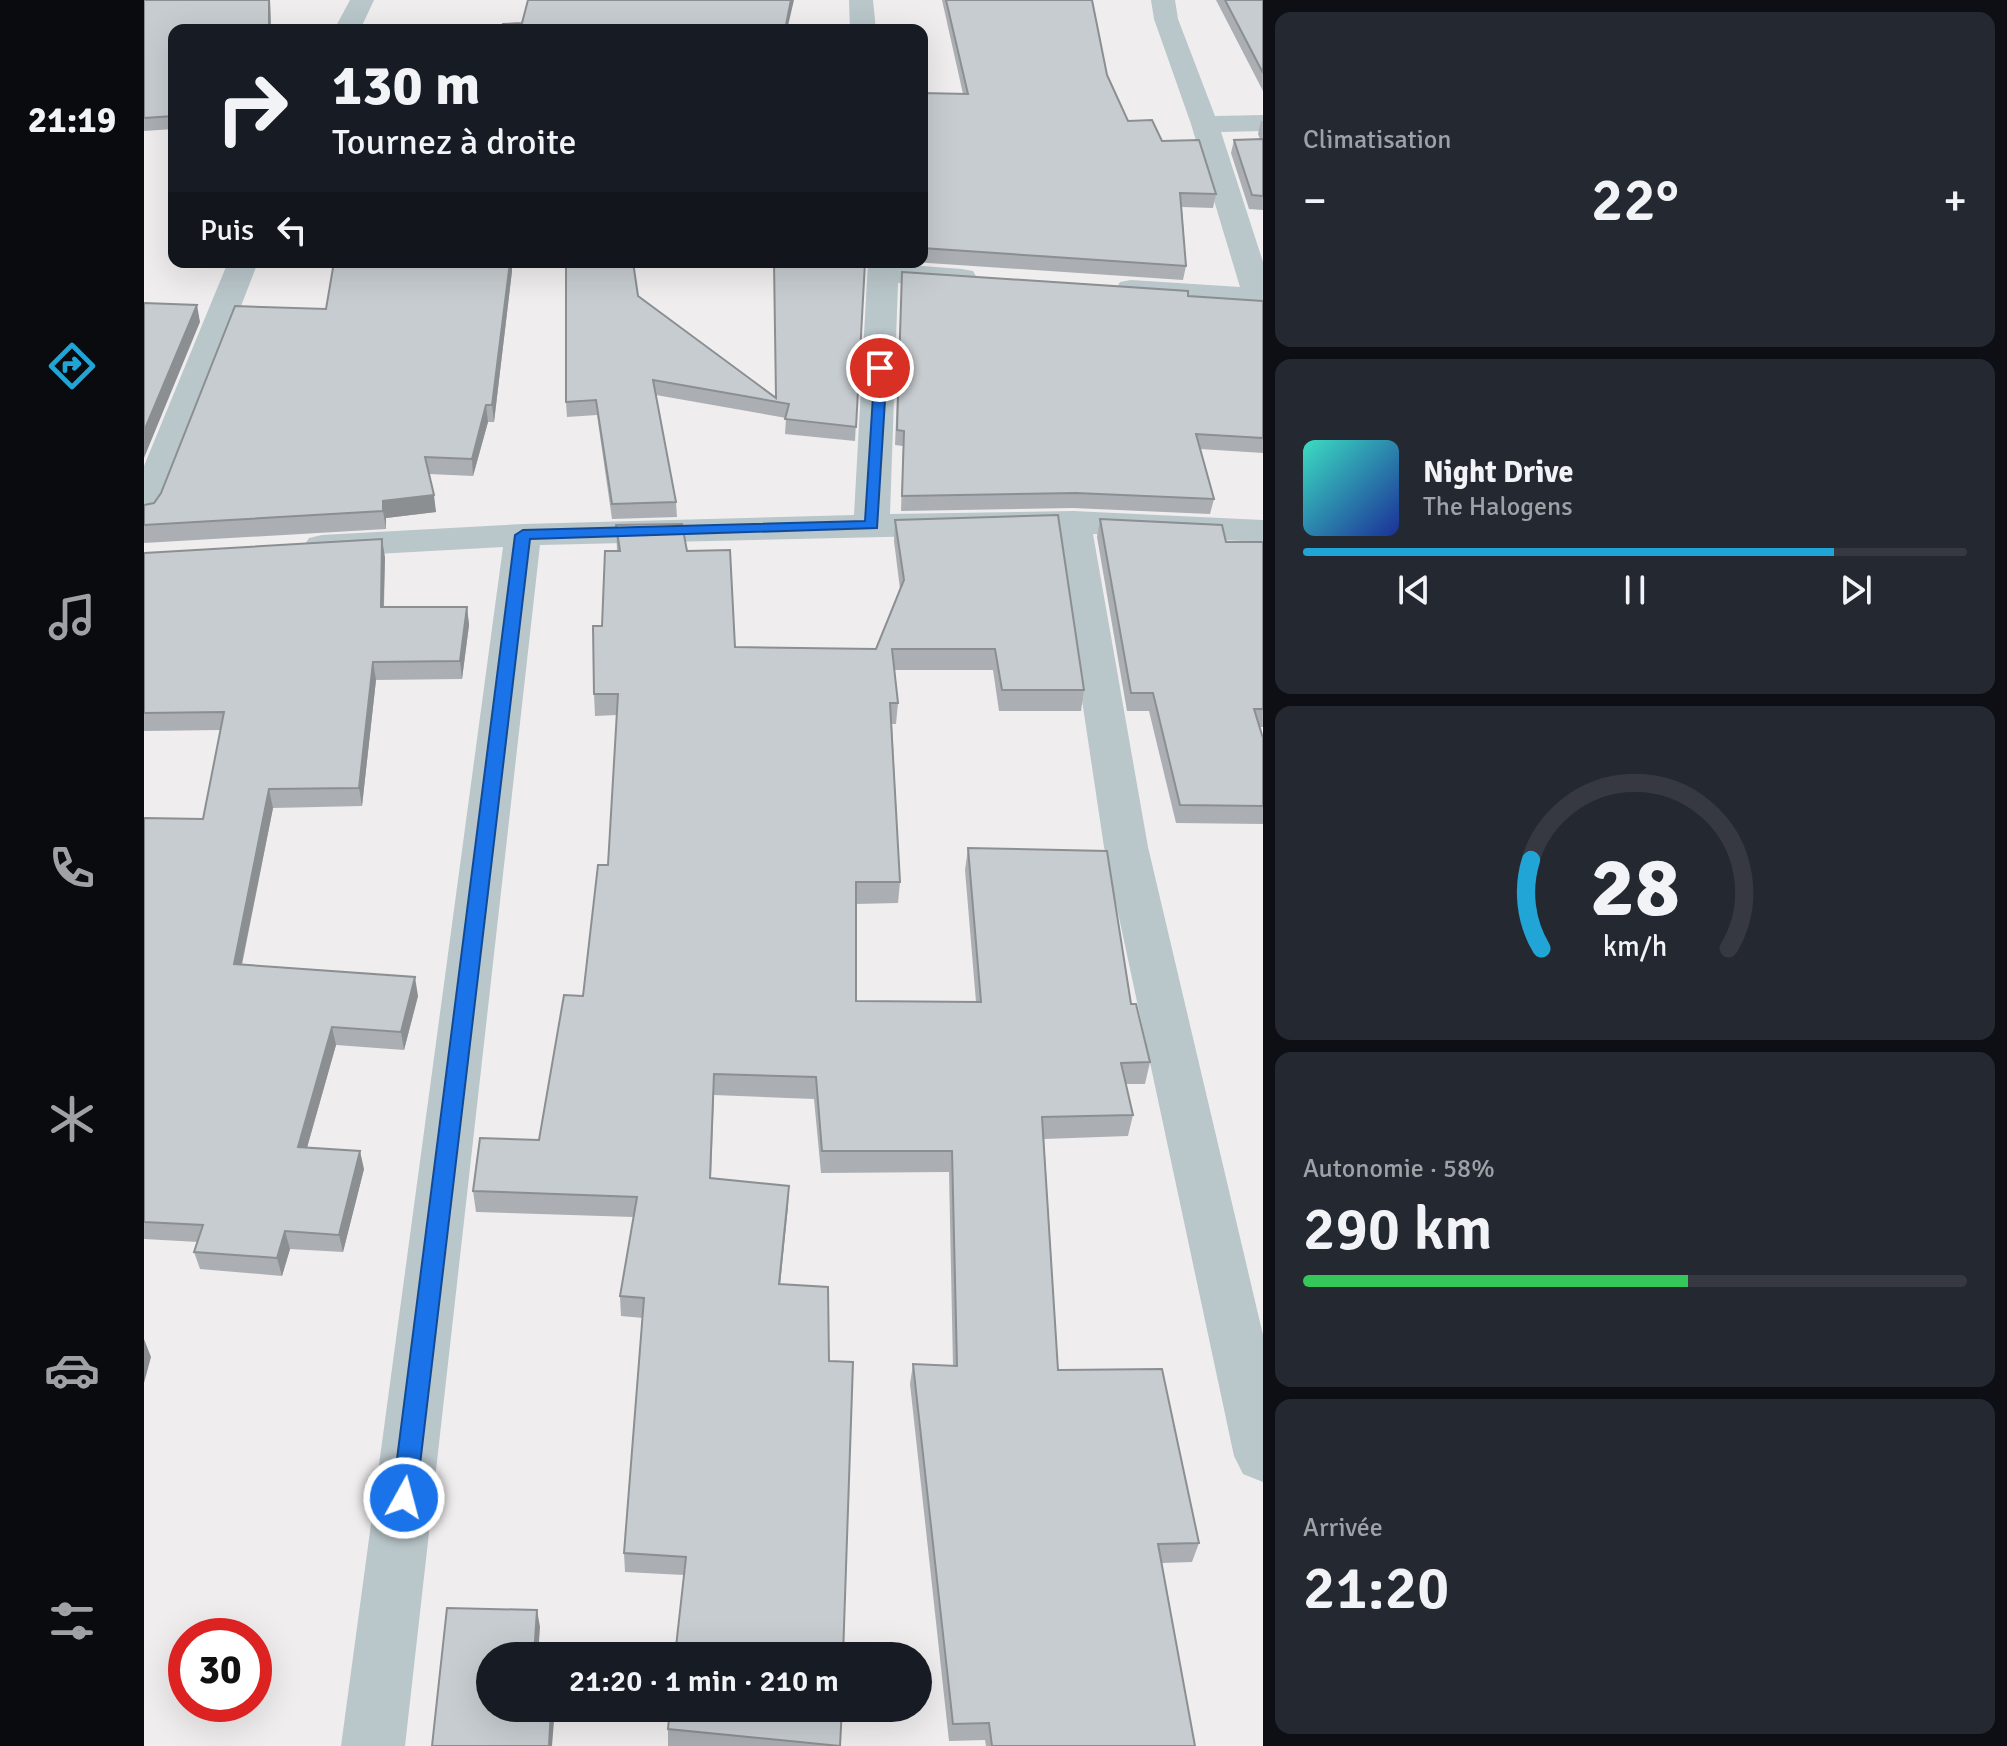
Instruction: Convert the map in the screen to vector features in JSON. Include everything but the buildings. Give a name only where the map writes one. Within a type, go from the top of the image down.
[{"type":"street","points":[[350,24],[362,0]]},
{"type":"street","points":[[861,0],[863,24]]},
{"type":"street","points":[[1103,288],[1261,298],[1205,124],[1166,19],[1163,0]]},
{"type":"street","points":[[1205,124],[1263,123]]},
{"type":"street","points":[[144,510],[241,268]]},
{"type":"street","points":[[872,525],[884,268],[994,280]]},
{"type":"street","points":[[1073,522],[1126,847],[1246,1308],[1263,1456]]},
{"type":"street","points":[[286,549],[523,535],[872,525],[1073,522],[1263,531]]},
{"type":"street","points":[[373,1746],[523,535]]},
{"type":"route","points":[[404,1498],[523,535],[872,525],[880,368]]}]
